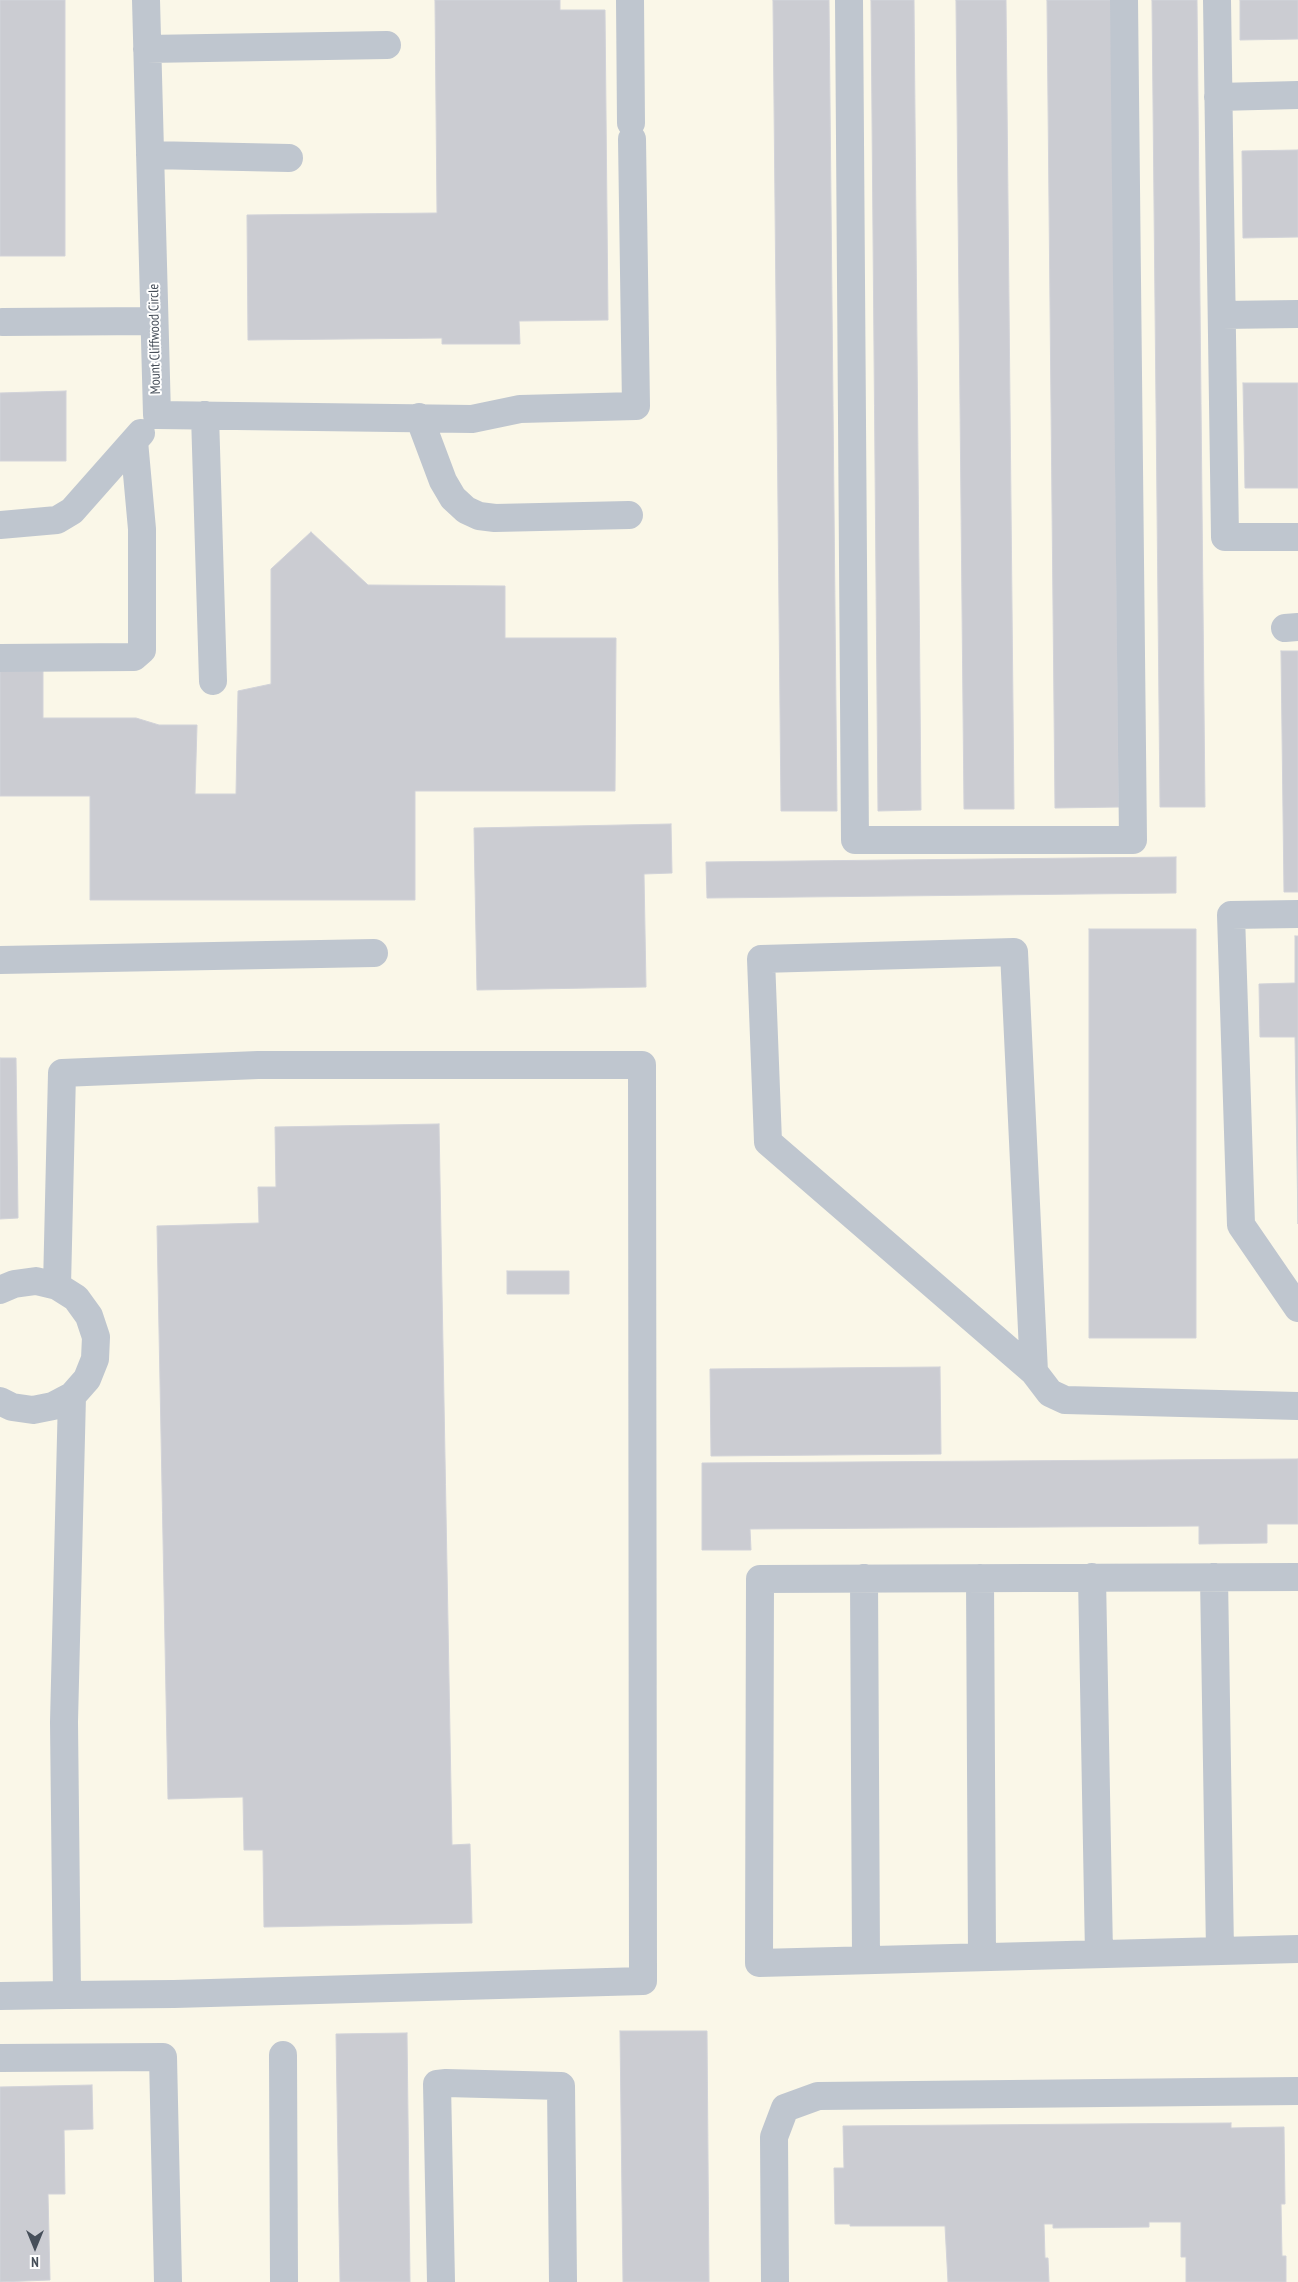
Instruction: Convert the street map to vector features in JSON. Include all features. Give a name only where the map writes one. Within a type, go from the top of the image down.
[{"type":"street","name":"Mount Cliffwood Circle","points":[[146,0],[157,415],[472,418],[520,409],[636,406],[630,0]]},
{"type":"street","points":[[849,0],[855,840],[1133,840],[1124,0]]},
{"type":"street","points":[[1217,0],[1225,537],[1298,537]]},
{"type":"street","points":[[147,49],[387,45]]},
{"type":"street","points":[[1218,97],[1298,95]]},
{"type":"street","points":[[150,155],[288,158]]},
{"type":"street","points":[[1222,315],[1298,314]]},
{"type":"street","points":[[2,322],[154,320]]},
{"type":"street","points":[[0,525],[58,520],[72,511],[157,415]]},
{"type":"street","points":[[205,415],[213,681]]},
{"type":"street","points":[[419,417],[443,481],[453,498],[466,510],[479,516],[495,518],[629,515]]},
{"type":"street","points":[[0,658],[134,657],[142,650],[142,529],[134,441]]},
{"type":"street","points":[[1298,914],[1231,915],[1240,1225],[1298,1308]]},
{"type":"street","points":[[1034,1372],[1014,952],[761,959],[768,1142],[1034,1372],[1050,1393],[1065,1400],[1298,1406]]},
{"type":"street","points":[[0,960],[374,953]]},
{"type":"street","points":[[0,1996],[174,1994],[643,1981],[642,1065],[258,1065],[62,1073],[57,1286]]},
{"type":"street","points":[[0,1290],[14,1284],[36,1281],[57,1286],[76,1298],[89,1316],[96,1336],[95,1358],[90,1372],[87,1379],[72,1396],[53,1406],[33,1410],[4,1405]]},
{"type":"street","points":[[68,1995],[64,1722],[72,1396]]},
{"type":"street","points":[[1092,1577],[1099,1954]]},
{"type":"street","points":[[1214,1577],[1220,1951]]},
{"type":"street","points":[[1298,1577],[760,1579],[759,1963],[1298,1949]]},
{"type":"street","points":[[864,1578],[866,1960]]},
{"type":"street","points":[[980,1578],[982,1957]]},
{"type":"street","points":[[283,2055],[284,2282]]},
{"type":"street","points":[[0,2058],[163,2057],[168,2282]]},
{"type":"street","points":[[441,2282],[437,2084],[446,2083],[561,2086],[563,2282]]},
{"type":"street","points":[[775,2282],[774,2137],[785,2108],[818,2096],[1298,2091]]},
{"type":"shaded area","points":[[0,0],[1298,0],[1298,2282],[0,2282]]},
{"type":"building","points":[[0,0],[65,0],[65,256],[0,256]]},
{"type":"building","points":[[435,0],[560,0],[560,10],[605,10],[608,320],[519,321],[520,344],[442,344],[442,338],[248,340],[247,215],[437,213]]},
{"type":"building","points":[[773,0],[829,0],[837,811],[781,811]]},
{"type":"building","points":[[871,0],[914,0],[921,810],[878,811]]},
{"type":"building","points":[[956,0],[1006,0],[1014,809],[964,809]]},
{"type":"building","points":[[1047,0],[1111,0],[1119,807],[1055,808]]},
{"type":"building","points":[[1152,0],[1197,0],[1205,807],[1160,807]]},
{"type":"building","points":[[1240,0],[1298,0],[1298,39],[1240,40]]},
{"type":"building","points":[[1298,150],[1298,237],[1243,238],[1242,151]]},
{"type":"building","points":[[1243,383],[1298,383],[1298,488],[1245,488]]},
{"type":"building","points":[[66,391],[66,461],[0,461],[0,393]]},
{"type":"building","points":[[311,532],[368,585],[505,586],[505,638],[616,638],[615,791],[415,791],[415,900],[90,900],[90,796],[0,796],[0,671],[43,671],[43,718],[136,718],[159,725],[197,725],[195,794],[236,794],[238,691],[271,684],[271,569]]},
{"type":"building","points":[[1281,651],[1298,651],[1298,892],[1284,892]]},
{"type":"building","points":[[671,824],[672,873],[644,874],[646,987],[477,990],[474,828]]},
{"type":"building","points":[[1176,857],[1176,893],[707,898],[706,862]]},
{"type":"building","points":[[1089,929],[1196,929],[1196,1338],[1089,1338]]},
{"type":"building","points":[[1295,936],[1298,936],[1298,1224],[1295,1037],[1260,1037],[1259,984],[1295,983]]},
{"type":"building","points":[[0,1058],[16,1058],[18,1218],[0,1219]]},
{"type":"building","points":[[439,1124],[452,1845],[470,1844],[472,1923],[264,1927],[263,1850],[244,1850],[243,1797],[168,1799],[157,1226],[259,1223],[258,1187],[276,1187],[275,1127]]},
{"type":"building","points":[[507,1271],[569,1271],[569,1294],[507,1294]]},
{"type":"building","points":[[940,1367],[941,1454],[711,1456],[710,1369]]},
{"type":"building","points":[[1298,1459],[1298,1524],[1267,1524],[1267,1543],[1199,1544],[1199,1526],[750,1529],[751,1550],[702,1550],[702,1463]]},
{"type":"building","points":[[620,2031],[707,2031],[709,2282],[623,2282]]},
{"type":"building","points":[[407,2033],[410,2282],[340,2282],[336,2034]]},
{"type":"building","points":[[92,2085],[93,2129],[64,2130],[65,2194],[48,2194],[50,2280],[0,2282],[0,2087]]},
{"type":"building","points":[[1231,2123],[1231,2128],[1284,2127],[1285,2204],[1281,2204],[1282,2256],[1286,2256],[1286,2282],[1186,2282],[1186,2257],[1181,2257],[1181,2222],[1149,2222],[1149,2227],[1053,2228],[1053,2224],[1044,2224],[1045,2258],[1048,2258],[1049,2282],[948,2282],[945,2226],[850,2226],[850,2224],[835,2224],[834,2168],[844,2168],[843,2126]]}]
